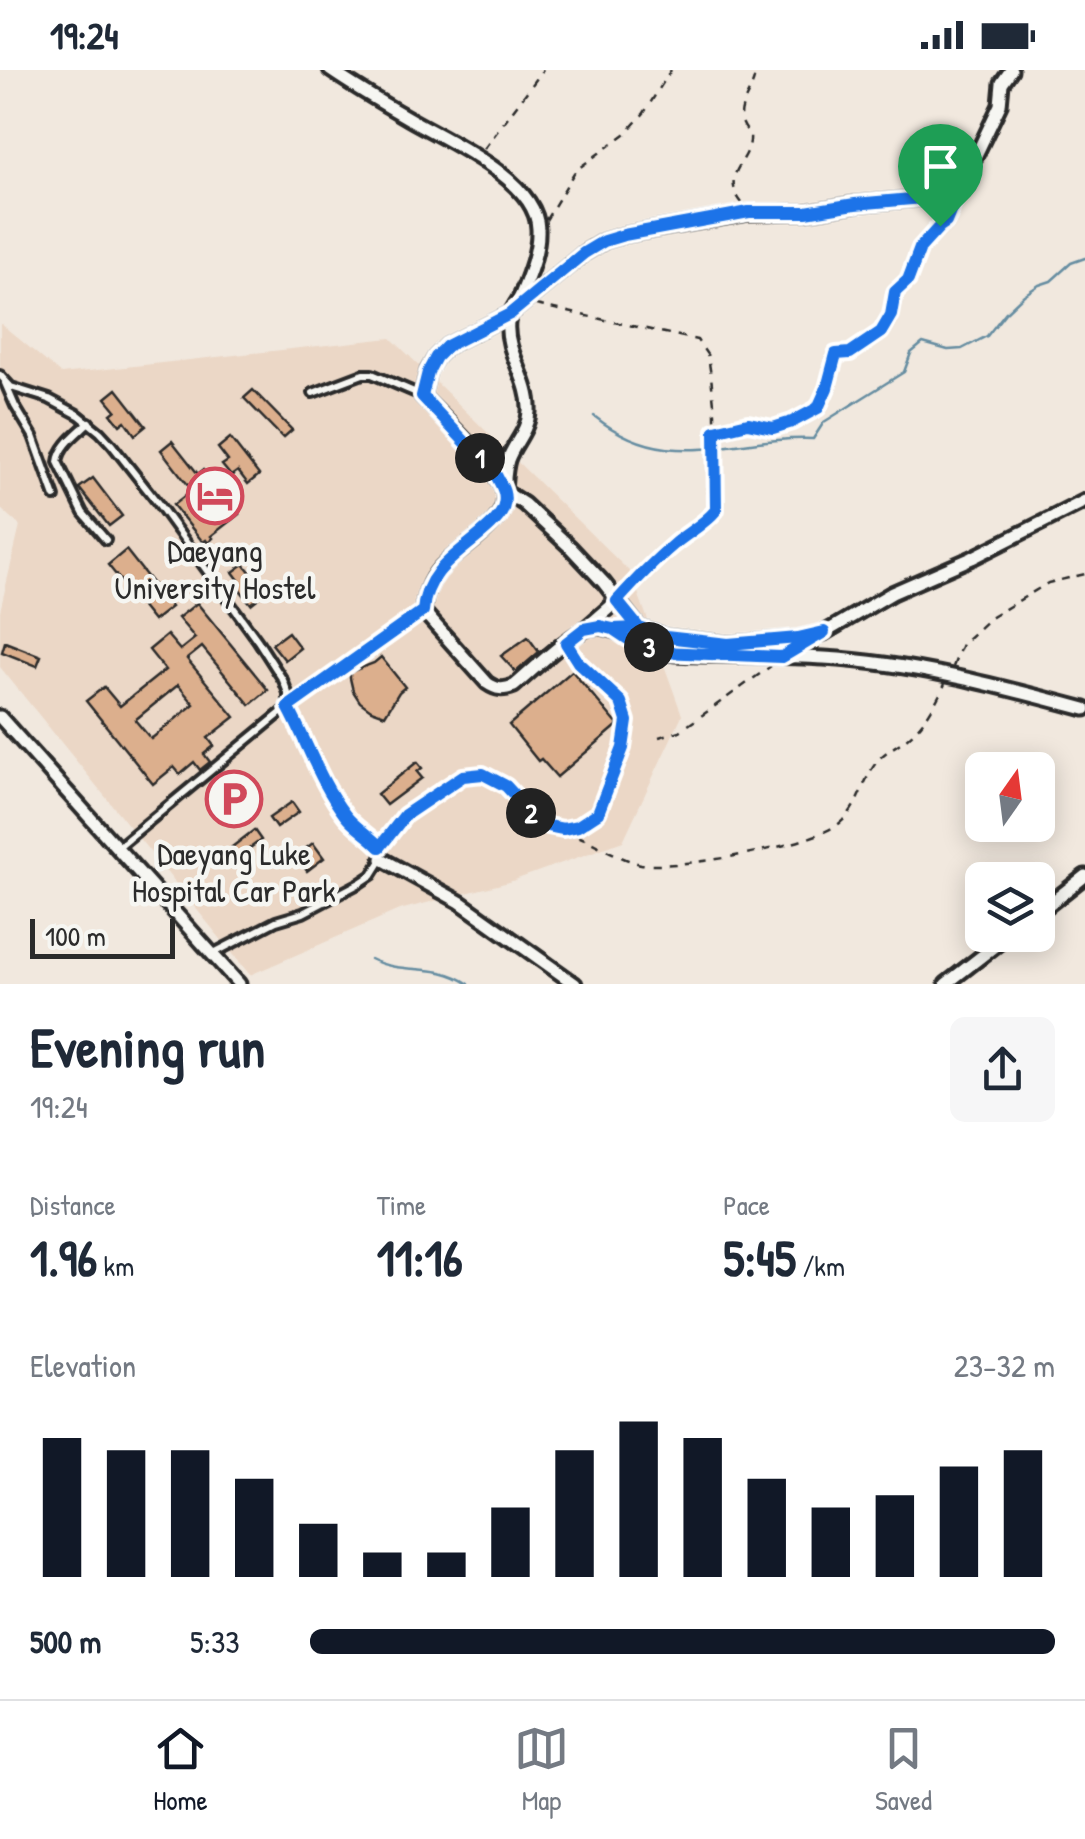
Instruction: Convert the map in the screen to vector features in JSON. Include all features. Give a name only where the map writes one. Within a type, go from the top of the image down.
[{"type":"street","points":[[330,70],[478,158],[521,192],[537,218],[539,231],[532,265],[508,324],[530,408],[527,424],[508,458],[505,504],[500,515],[437,571],[423,611],[487,683],[505,689],[514,686],[617,601]]},
{"type":"street","points":[[639,628],[572,548],[504,490],[496,475],[422,396],[436,357],[447,346],[510,314],[604,241],[742,214],[806,212],[957,195],[1000,105],[1002,83],[1011,70]]},
{"type":"street","points":[[782,657],[892,593],[1085,501]]},
{"type":"street","points":[[584,629],[639,628],[666,637],[728,644],[824,632]]},
{"type":"street","points":[[613,629],[662,652],[868,662],[950,675],[1085,709]]},
{"type":"street","points":[[0,717],[238,984]]},
{"type":"street","points":[[381,853],[460,902],[576,984]]},
{"type":"street","points":[[1055,900],[1085,876]]},
{"type":"street","points":[[946,984],[987,952]]},
{"type":"street","points":[[216,984],[227,970]]},
{"type":"lane","points":[[313,393],[372,374],[422,396]]},
{"type":"lane","points":[[2,379],[11,387],[49,398],[89,422],[112,445],[258,641],[283,680],[288,707],[333,798],[360,832],[373,839],[381,853]]},
{"type":"lane","points":[[2,379],[33,436],[55,498]]},
{"type":"lane","points":[[89,422],[64,447],[58,462],[84,513],[106,540]]},
{"type":"lane","points":[[116,848],[288,707],[423,611]]},
{"type":"lane","points":[[212,954],[302,913],[372,875],[405,815],[463,776],[483,774],[506,786],[548,826],[578,826],[598,813],[623,748],[627,721],[621,702],[578,662],[566,643]]},
{"type":"path","points":[[478,158],[542,70]]},
{"type":"path","points":[[539,231],[575,171],[625,134],[644,113],[671,70]]},
{"type":"path","points":[[742,214],[734,169],[749,152],[750,134],[744,129],[742,112],[756,80],[756,70]]},
{"type":"path","points":[[715,431],[748,423],[773,428],[818,408],[836,354],[850,353],[881,332],[891,315],[895,292],[908,280],[920,248],[946,222],[957,195]]},
{"type":"path","points":[[525,303],[698,340],[708,356],[715,431],[716,510],[709,520],[696,526],[645,570],[617,601]]},
{"type":"path","points":[[563,829],[640,864],[704,862],[828,830],[848,814],[881,757],[922,723],[950,675],[962,644],[990,618],[1048,584],[1085,574]]},
{"type":"path","points":[[659,737],[680,731],[782,657]]},
{"type":"shaded area","points":[[0,323],[61,374],[391,338],[631,573],[682,715],[623,841],[509,882],[399,910],[250,975],[0,667],[0,611],[20,526],[0,508]]},
{"type":"building","points":[[117,389],[146,426],[135,435],[125,421],[120,425],[111,414],[116,410],[106,398]]},
{"type":"building","points":[[253,390],[292,430],[283,438],[244,398]]},
{"type":"building","points":[[230,438],[259,475],[248,484],[238,471],[231,476],[222,465],[228,461],[218,448]]},
{"type":"building","points":[[172,441],[198,474],[203,470],[239,514],[211,536],[208,543],[203,542],[173,505],[192,490],[161,450]]},
{"type":"building","name":"Daeyang University Hostel","points":[[93,478],[122,516],[109,526],[79,488]]},
{"type":"building","points":[[126,550],[171,607],[153,621],[108,565]]},
{"type":"building","name":"Daeyang University Hostel","points":[[244,564],[266,592],[251,604],[235,583],[239,580],[233,572]]},
{"type":"building","points":[[197,603],[268,690],[250,705],[202,647],[187,659],[235,717],[208,738],[214,746],[204,754],[210,762],[200,770],[194,762],[180,774],[174,767],[153,784],[86,701],[104,687],[120,706],[165,670],[149,650],[167,635],[180,650],[195,638],[178,618]],"holes":[[[178,685],[194,704],[151,739],[135,720]]]},
{"type":"building","points":[[288,632],[300,648],[285,660],[272,644]]},
{"type":"building","points":[[528,637],[539,652],[516,672],[501,656]]},
{"type":"building","points":[[5,642],[41,656],[37,666],[2,652]]},
{"type":"building","points":[[381,657],[405,687],[385,715],[360,702],[350,678],[350,672]]},
{"type":"building","points":[[572,671],[618,725],[557,777],[541,759],[538,761],[509,725]]},
{"type":"building","points":[[417,762],[422,778],[386,805],[377,794]]},
{"type":"building","points":[[292,802],[299,812],[276,828],[269,818]]},
{"type":"building","points":[[254,830],[261,840],[239,856],[232,847]]},
{"type":"building","points":[[313,843],[324,858],[307,871],[296,856]]},
{"type":"waterway","points":[[594,416],[621,434],[674,449],[813,439],[824,422],[904,372],[911,353],[923,343],[948,350],[962,349],[987,336],[1024,295],[1085,258]]},
{"type":"waterway","points":[[370,959],[395,967],[444,973],[469,984]]},
{"type":"place","name":"Daeyang University Hostel","points":[[215,496]]},
{"type":"place","name":"Daeyang Luke Hospital Car Park","points":[[234,799]]},
{"type":"route","points":[[940,226],[920,248],[910,277],[895,292],[894,308],[881,332],[850,353],[836,354],[818,408],[773,428],[748,423],[715,431],[716,510],[709,520],[671,546],[617,601],[639,628],[613,629],[662,652],[782,657],[824,632],[728,644],[666,637],[639,628],[584,629],[566,643],[578,662],[621,702],[627,721],[623,748],[598,813],[578,826],[548,826],[506,786],[483,774],[463,776],[405,815],[380,847],[360,832],[333,798],[288,707],[423,611],[437,571],[485,530],[505,504],[504,490],[496,475],[422,396],[436,357],[447,346],[510,314],[584,253],[624,235],[749,212],[806,212],[957,195],[946,222],[940,226]]}]
